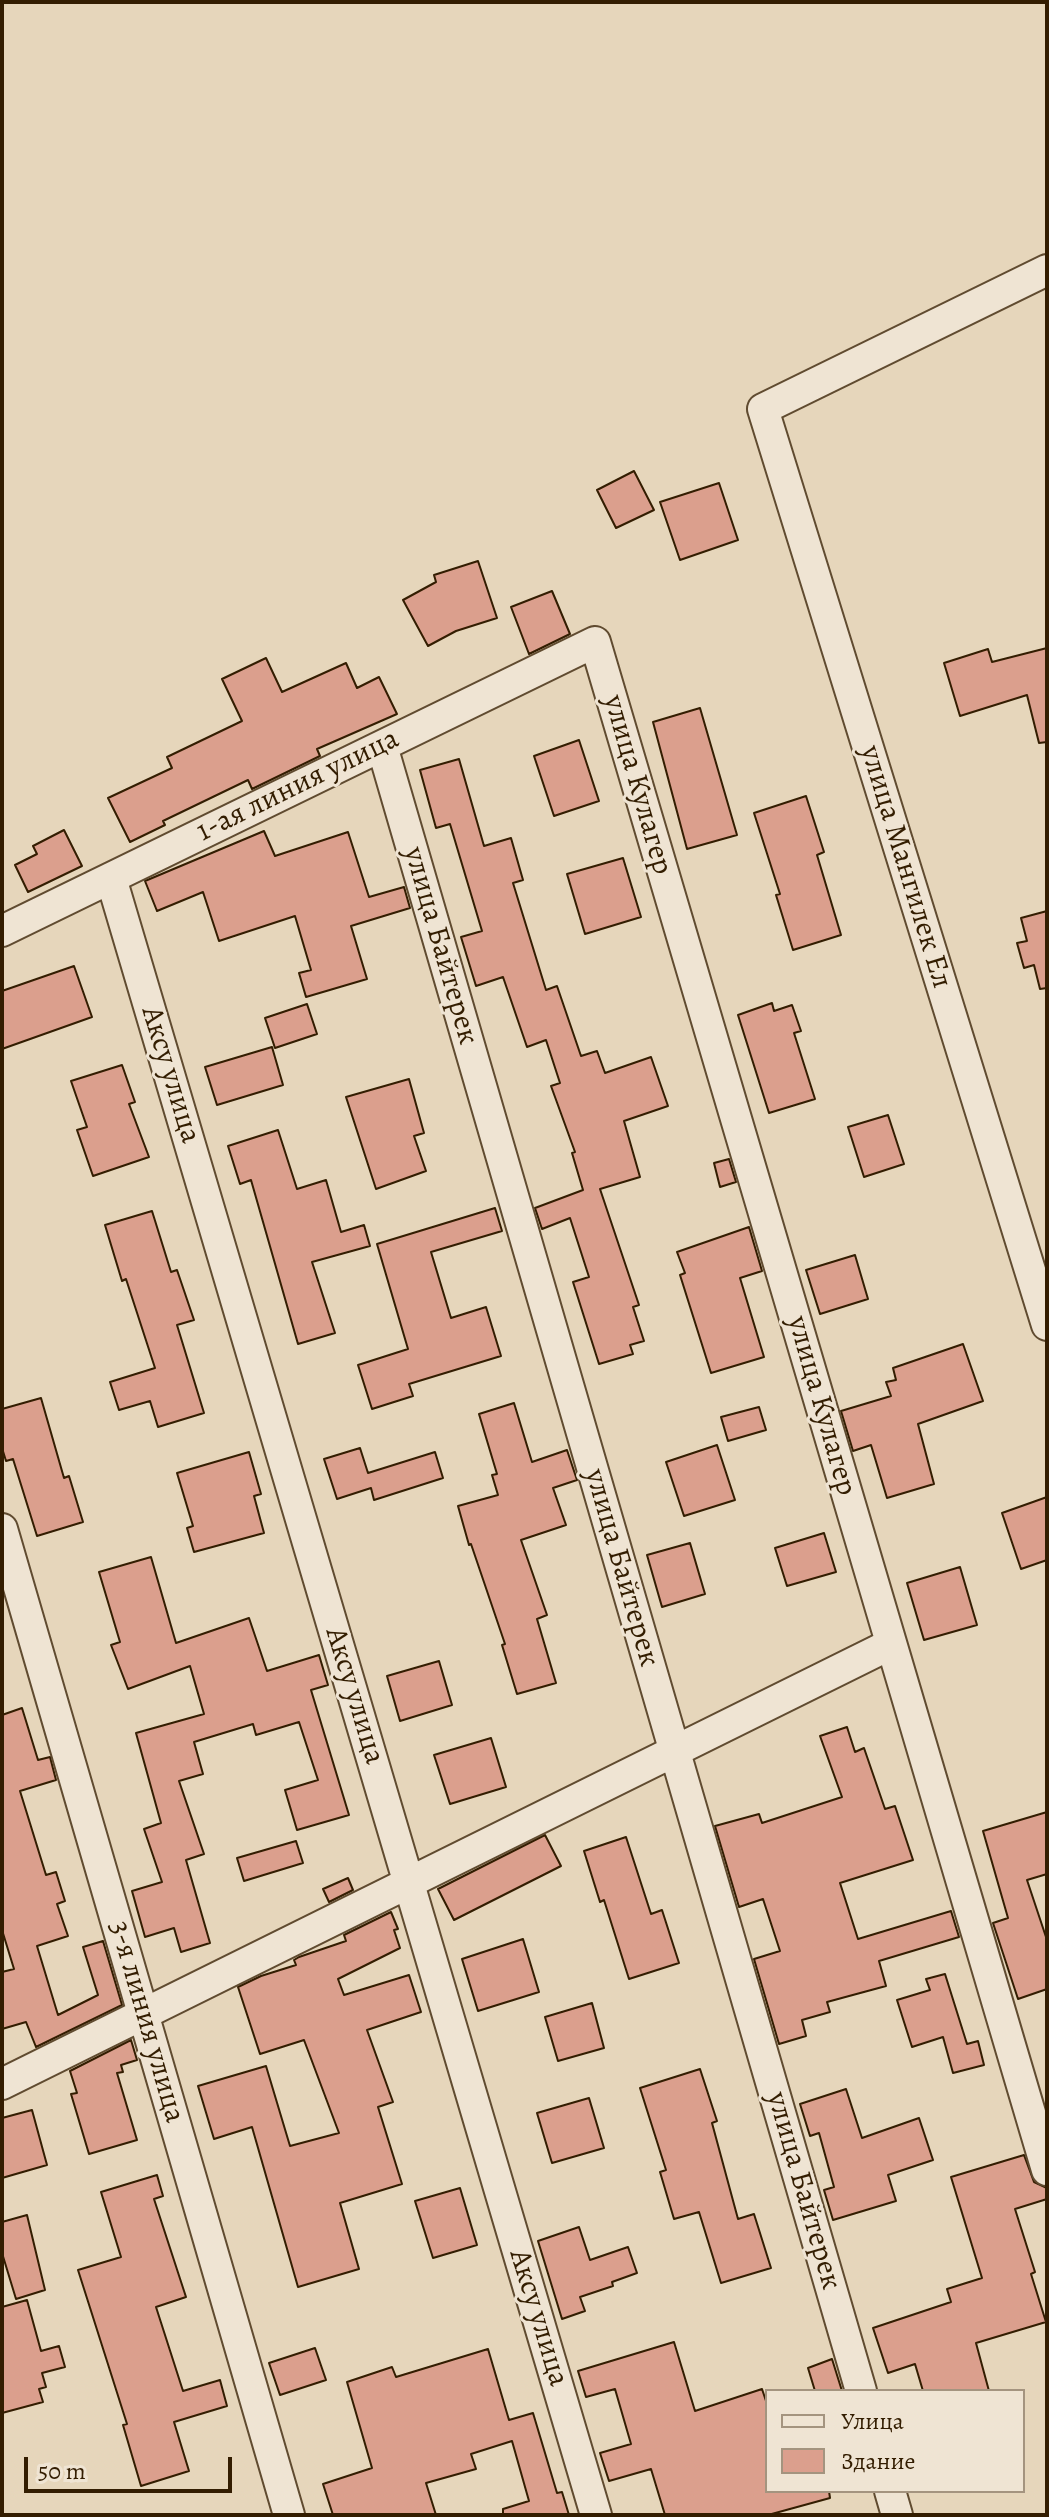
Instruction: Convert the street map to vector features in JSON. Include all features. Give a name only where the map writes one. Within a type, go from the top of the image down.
[{"type":"street","name":"улица Мангилек Ел","points":[[1045,278],[763,409],[1047,1325]]},
{"type":"street","name":"1-ая линия улица","points":[[2,931],[595,642]]},
{"type":"street","name":"улица Кулагер","points":[[595,642],[1047,2170]]},
{"type":"street","name":"улица Байтерек","points":[[382,746],[860,2389]]},
{"type":"street","name":"Аксу улица","points":[[111,878],[596,2515]]},
{"type":"street","name":"3-я линия улица","points":[[2,1529],[289,2515]]},
{"type":"street","points":[[2,2084],[891,1644]]},
{"type":"street","points":[[891,2493],[897,2515]]},
{"type":"building","points":[[634,471],[654,510],[616,528],[597,490]]},
{"type":"building","points":[[719,483],[738,540],[680,560],[660,502]]},
{"type":"building","points":[[478,561],[497,618],[456,631],[428,646],[403,600],[436,582],[434,575]]},
{"type":"building","points":[[552,591],[570,634],[529,654],[511,607]]},
{"type":"building","points":[[1047,648],[1047,742],[1039,743],[1027,695],[960,716],[944,663],[988,649],[992,662]]},
{"type":"building","points":[[266,658],[282,692],[346,663],[357,688],[379,677],[397,714],[317,749],[320,756],[252,789],[248,780],[163,821],[165,825],[130,842],[108,798],[172,768],[167,757],[242,721],[222,679]]},
{"type":"building","points":[[700,708],[737,835],[687,849],[653,722]]},
{"type":"building","points":[[579,740],[599,801],[554,816],[534,756]]},
{"type":"building","points":[[459,759],[484,846],[511,838],[523,880],[513,883],[546,990],[557,986],[581,1056],[597,1051],[605,1073],[651,1057],[668,1106],[624,1121],[640,1177],[600,1189],[639,1305],[633,1307],[644,1341],[630,1345],[633,1354],[599,1364],[573,1282],[589,1277],[570,1218],[542,1229],[535,1208],[583,1190],[572,1153],[575,1152],[551,1086],[560,1083],[546,1040],[527,1047],[503,977],[476,986],[461,937],[482,931],[450,824],[436,828],[420,770]]},
{"type":"building","points":[[806,796],[824,852],[817,855],[841,935],[793,950],[776,895],[780,894],[754,813]]},
{"type":"building","points":[[64,830],[82,866],[28,892],[15,865],[37,854],[33,846]]},
{"type":"building","points":[[264,831],[275,856],[348,832],[369,897],[404,887],[410,908],[351,926],[367,979],[306,997],[299,973],[311,970],[295,916],[219,941],[203,892],[157,911],[145,881]]},
{"type":"building","points":[[623,858],[641,917],[585,934],[567,874]]},
{"type":"building","points":[[1047,911],[1047,988],[1040,989],[1034,965],[1024,968],[1017,943],[1027,941],[1021,918]]},
{"type":"building","points":[[74,966],[92,1017],[2,1049],[2,991]]},
{"type":"building","points":[[772,1003],[774,1011],[792,1005],[801,1031],[794,1033],[815,1099],[769,1113],[738,1015]]},
{"type":"building","points":[[307,1004],[317,1034],[275,1048],[265,1018]]},
{"type":"building","points":[[272,1047],[283,1085],[217,1105],[205,1067]]},
{"type":"building","points":[[122,1065],[135,1102],[129,1104],[149,1157],[93,1176],[77,1130],[87,1127],[71,1081]]},
{"type":"building","points":[[409,1079],[424,1133],[414,1136],[426,1171],[376,1189],[346,1097]]},
{"type":"building","points":[[888,1115],[904,1164],[864,1177],[848,1127]]},
{"type":"building","points":[[278,1130],[297,1189],[326,1180],[341,1232],[364,1225],[370,1246],[312,1262],[335,1333],[298,1344],[251,1180],[240,1184],[228,1146]]},
{"type":"building","points":[[729,1159],[736,1182],[720,1187],[714,1163]]},
{"type":"building","points":[[495,1208],[502,1231],[431,1252],[451,1318],[486,1307],[501,1356],[409,1384],[413,1396],[372,1409],[358,1365],[408,1349],[377,1244]]},
{"type":"building","points":[[152,1211],[171,1272],[177,1270],[194,1320],[177,1325],[204,1413],[158,1427],[150,1401],[119,1410],[110,1382],[155,1368],[126,1279],[122,1281],[105,1225]]},
{"type":"building","points":[[749,1227],[762,1271],[740,1278],[764,1357],[711,1373],[680,1275],[685,1273],[677,1252]]},
{"type":"building","points":[[855,1255],[868,1299],[820,1314],[806,1270]]},
{"type":"building","points":[[963,1344],[983,1401],[918,1424],[934,1484],[887,1498],[871,1445],[853,1451],[841,1411],[891,1396],[886,1382],[896,1380],[893,1368]]},
{"type":"building","points":[[41,1398],[64,1478],[69,1476],[83,1522],[37,1536],[13,1459],[6,1461],[2,1448],[2,1409]]},
{"type":"building","points":[[514,1403],[532,1462],[567,1450],[577,1480],[553,1488],[566,1525],[521,1540],[547,1615],[537,1619],[556,1683],[517,1694],[502,1645],[505,1644],[458,1506],[498,1495],[492,1475],[497,1474],[479,1414]]},
{"type":"building","points":[[759,1407],[766,1430],[728,1441],[721,1417]]},
{"type":"building","points":[[717,1445],[735,1500],[684,1516],[666,1462]]},
{"type":"building","points":[[360,1448],[368,1473],[435,1452],[443,1478],[374,1500],[371,1488],[337,1499],[324,1459]]},
{"type":"building","points":[[249,1452],[261,1494],[254,1496],[264,1533],[194,1552],[187,1528],[193,1526],[177,1473]]},
{"type":"building","points":[[1047,1497],[1047,1560],[1021,1569],[1002,1513]]},
{"type":"building","points":[[824,1533],[836,1572],[787,1586],[775,1548]]},
{"type":"building","points":[[690,1543],[705,1594],[662,1607],[647,1555]]},
{"type":"building","points":[[151,1557],[176,1643],[249,1618],[267,1671],[319,1655],[328,1685],[311,1690],[349,1815],[297,1830],[285,1790],[318,1780],[299,1722],[256,1735],[253,1724],[194,1742],[203,1774],[179,1781],[204,1854],[186,1860],[210,1943],[181,1952],[174,1928],[145,1937],[132,1891],[162,1882],[144,1829],[161,1823],[136,1733],[204,1714],[190,1666],[128,1689],[111,1645],[120,1642],[99,1572]]},
{"type":"building","points":[[960,1567],[977,1625],[924,1640],[907,1583]]},
{"type":"building","points":[[439,1661],[452,1705],[400,1721],[387,1676]]},
{"type":"building","points":[[22,1708],[38,1760],[50,1757],[56,1780],[20,1791],[46,1875],[56,1872],[65,1901],[57,1904],[68,1936],[37,1946],[58,2015],[98,1995],[83,1947],[103,1941],[122,2005],[36,2047],[26,2022],[2,2029],[2,1972],[14,1969],[2,1930],[2,1715]]},
{"type":"building","points":[[847,1727],[855,1752],[864,1748],[885,1809],[895,1806],[913,1860],[840,1883],[858,1939],[951,1911],[959,1937],[879,1961],[886,1986],[827,2002],[830,2012],[802,2020],[806,2036],[779,2044],[754,1959],[780,1951],[763,1899],[739,1907],[715,1826],[759,1814],[762,1823],[842,1797],[820,1736]]},
{"type":"building","points":[[491,1738],[506,1787],[450,1804],[434,1755]]},
{"type":"building","points":[[1047,1812],[1047,1874],[1027,1880],[1047,1940],[1047,1989],[1018,1999],[993,1923],[1008,1918],[983,1831]]},
{"type":"building","points":[[545,1835],[561,1866],[454,1920],[438,1889]]},
{"type":"building","points":[[626,1837],[651,1914],[662,1910],[679,1963],[629,1979],[604,1900],[600,1902],[584,1851]]},
{"type":"building","points":[[296,1841],[303,1863],[244,1881],[237,1858]]},
{"type":"building","points":[[348,1878],[353,1890],[329,1902],[323,1889]]},
{"type":"building","points":[[391,1912],[398,1929],[394,1930],[400,1948],[338,1979],[344,1995],[409,1975],[421,2012],[367,2030],[393,2102],[378,2107],[402,2184],[340,2203],[359,2269],[298,2287],[252,2127],[214,2139],[198,2086],[266,2066],[290,2146],[339,2133],[304,2040],[260,2054],[238,1987],[296,1965],[294,1960],[299,1957],[346,1941],[344,1935]]},
{"type":"building","points":[[523,1939],[539,1992],[478,2011],[462,1959]]},
{"type":"building","points":[[945,1974],[967,2044],[978,2041],[984,2065],[953,2073],[943,2037],[912,2047],[897,2000],[930,1990],[926,1979]]},
{"type":"building","points":[[592,2003],[604,2048],[558,2061],[545,2017]]},
{"type":"building","points":[[131,2040],[137,2060],[121,2065],[123,2072],[117,2073],[137,2140],[89,2154],[71,2094],[77,2093],[70,2071]]},
{"type":"building","points":[[700,2069],[717,2121],[712,2123],[738,2219],[754,2214],[771,2268],[721,2283],[699,2212],[674,2219],[660,2172],[666,2170],[640,2088]]},
{"type":"building","points":[[846,2089],[862,2138],[919,2118],[933,2160],[888,2175],[896,2201],[833,2220],[824,2190],[834,2187],[819,2133],[810,2136],[800,2104]]},
{"type":"building","points":[[589,2098],[604,2148],[552,2163],[537,2113]]},
{"type":"building","points":[[32,2110],[47,2165],[2,2178],[2,2118]]},
{"type":"building","points":[[1024,2155],[1034,2182],[1047,2188],[1047,2199],[1015,2209],[1035,2272],[1031,2274],[1046,2322],[976,2343],[988,2389],[922,2389],[915,2364],[888,2373],[873,2328],[951,2302],[947,2289],[982,2278],[951,2177]]},
{"type":"building","points":[[157,2175],[163,2196],[154,2199],[186,2297],[156,2307],[183,2391],[220,2380],[227,2406],[174,2422],[189,2471],[141,2486],[123,2425],[127,2424],[78,2270],[121,2257],[101,2192]]},
{"type":"building","points":[[460,2188],[477,2245],[433,2258],[415,2201]]},
{"type":"building","points":[[27,2215],[45,2290],[16,2299],[2,2253],[2,2222]]},
{"type":"building","points":[[579,2227],[590,2260],[628,2247],[637,2273],[612,2282],[613,2286],[580,2297],[585,2311],[562,2319],[538,2241]]},
{"type":"building","points":[[27,2300],[41,2351],[59,2346],[65,2367],[42,2373],[46,2387],[39,2389],[43,2402],[2,2413],[2,2307]]},
{"type":"building","points":[[674,2342],[695,2411],[762,2389],[765,2398],[765,2493],[829,2493],[830,2498],[768,2515],[665,2515],[651,2469],[609,2481],[600,2453],[631,2444],[615,2389],[586,2397],[578,2371]]},
{"type":"building","points":[[315,2348],[326,2380],[280,2395],[269,2363]]},
{"type":"building","points":[[488,2349],[509,2420],[533,2413],[557,2493],[562,2492],[569,2515],[503,2515],[503,2509],[529,2501],[512,2441],[471,2454],[476,2469],[426,2483],[436,2515],[333,2515],[323,2484],[372,2468],[347,2382],[392,2367],[396,2377]]},
{"type":"building","points":[[832,2359],[841,2389],[814,2389],[808,2368]]}]
